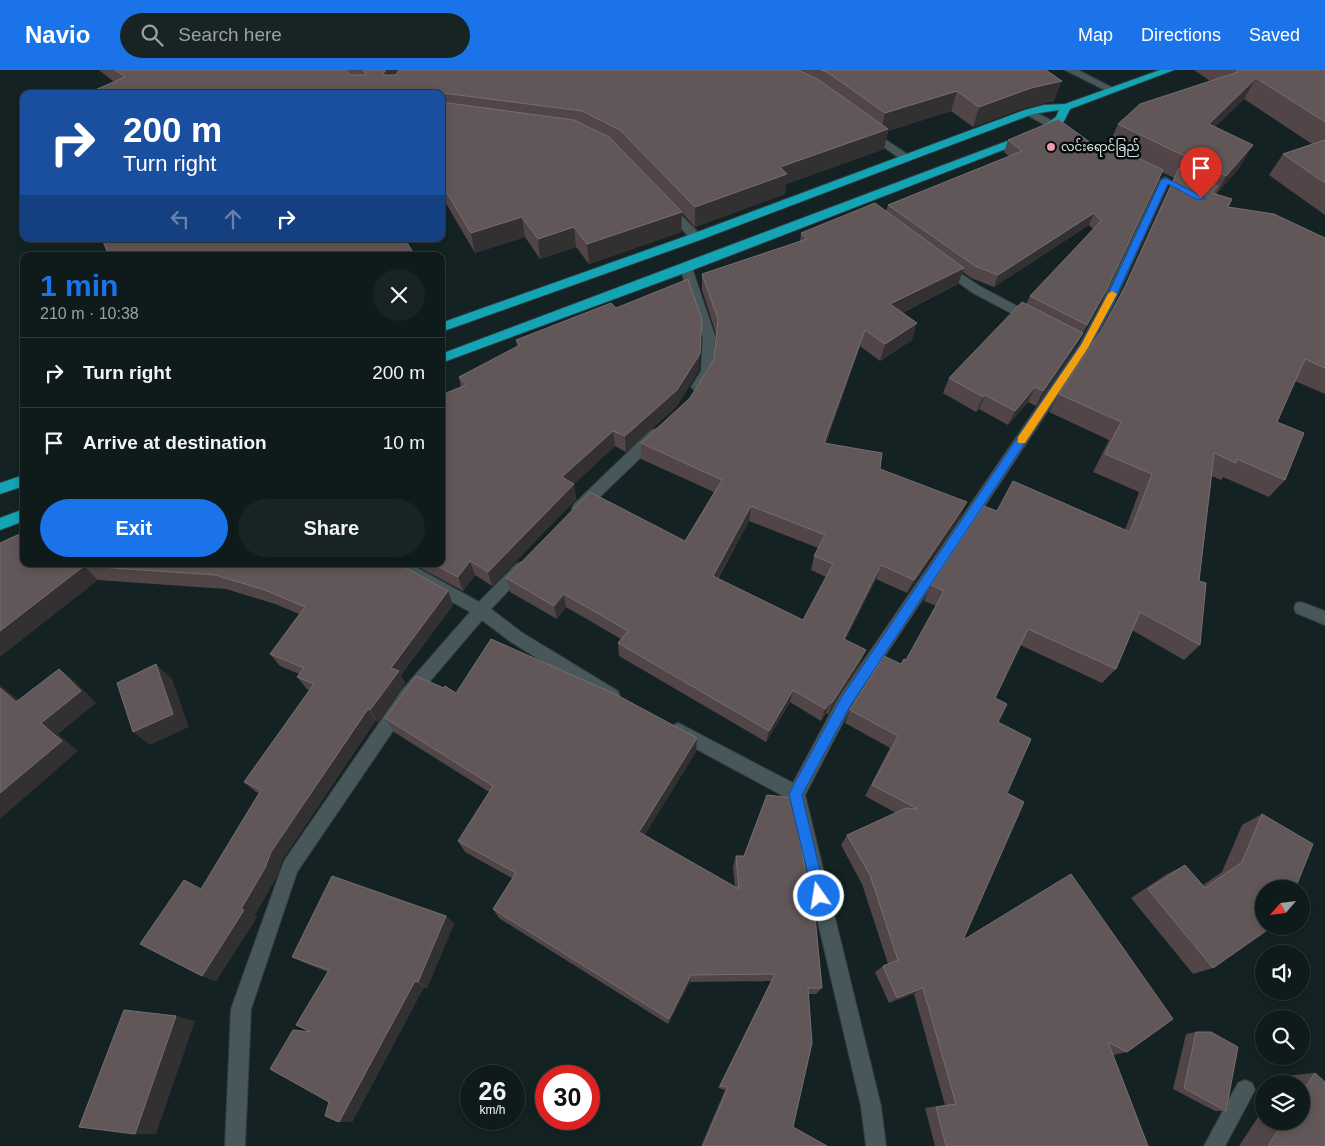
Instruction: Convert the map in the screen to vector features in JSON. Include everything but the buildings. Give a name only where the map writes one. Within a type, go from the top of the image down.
[{"type":"highway","points":[[445,327],[696,237],[1029,112],[1044,108],[1066,107],[1110,89],[1169,70]]},
{"type":"highway","points":[[445,357],[686,268],[1052,125],[1060,119],[1066,107]]},
{"type":"highway","points":[[0,489],[20,482]]},
{"type":"highway","points":[[0,524],[20,516]]},
{"type":"street","points":[[1070,70],[1110,89]]},
{"type":"street","points":[[1029,112],[1078,138]]},
{"type":"street","points":[[859,124],[906,158]]},
{"type":"street","points":[[876,1146],[871,1106],[796,794],[846,702],[1108,303],[1166,180]]},
{"type":"street","points":[[662,202],[696,237]]},
{"type":"street","points":[[855,202],[871,214]]},
{"type":"street","points":[[933,259],[978,290],[1044,324]]},
{"type":"street","points":[[686,268],[709,336],[707,371],[688,402]]},
{"type":"street","points":[[568,519],[602,484],[668,424]]},
{"type":"street","points":[[236,1146],[241,1009],[290,867],[408,696],[481,610],[535,554]]},
{"type":"street","points":[[402,567],[481,610],[516,637],[629,705]]},
{"type":"street","points":[[1301,608],[1325,618]]},
{"type":"street","points":[[664,724],[796,794]]},
{"type":"street","points":[[1214,1146],[1245,1090]]},
{"type":"slow traffic","points":[[1022,440],[1085,346],[1112,294]]},
{"type":"place","name":"လင်းရောင်ခြည်","points":[[1051,147]]},
{"type":"route","points":[[819,896],[796,794],[846,702],[1085,346],[1108,303],[1166,180],[1201,198]]}]
